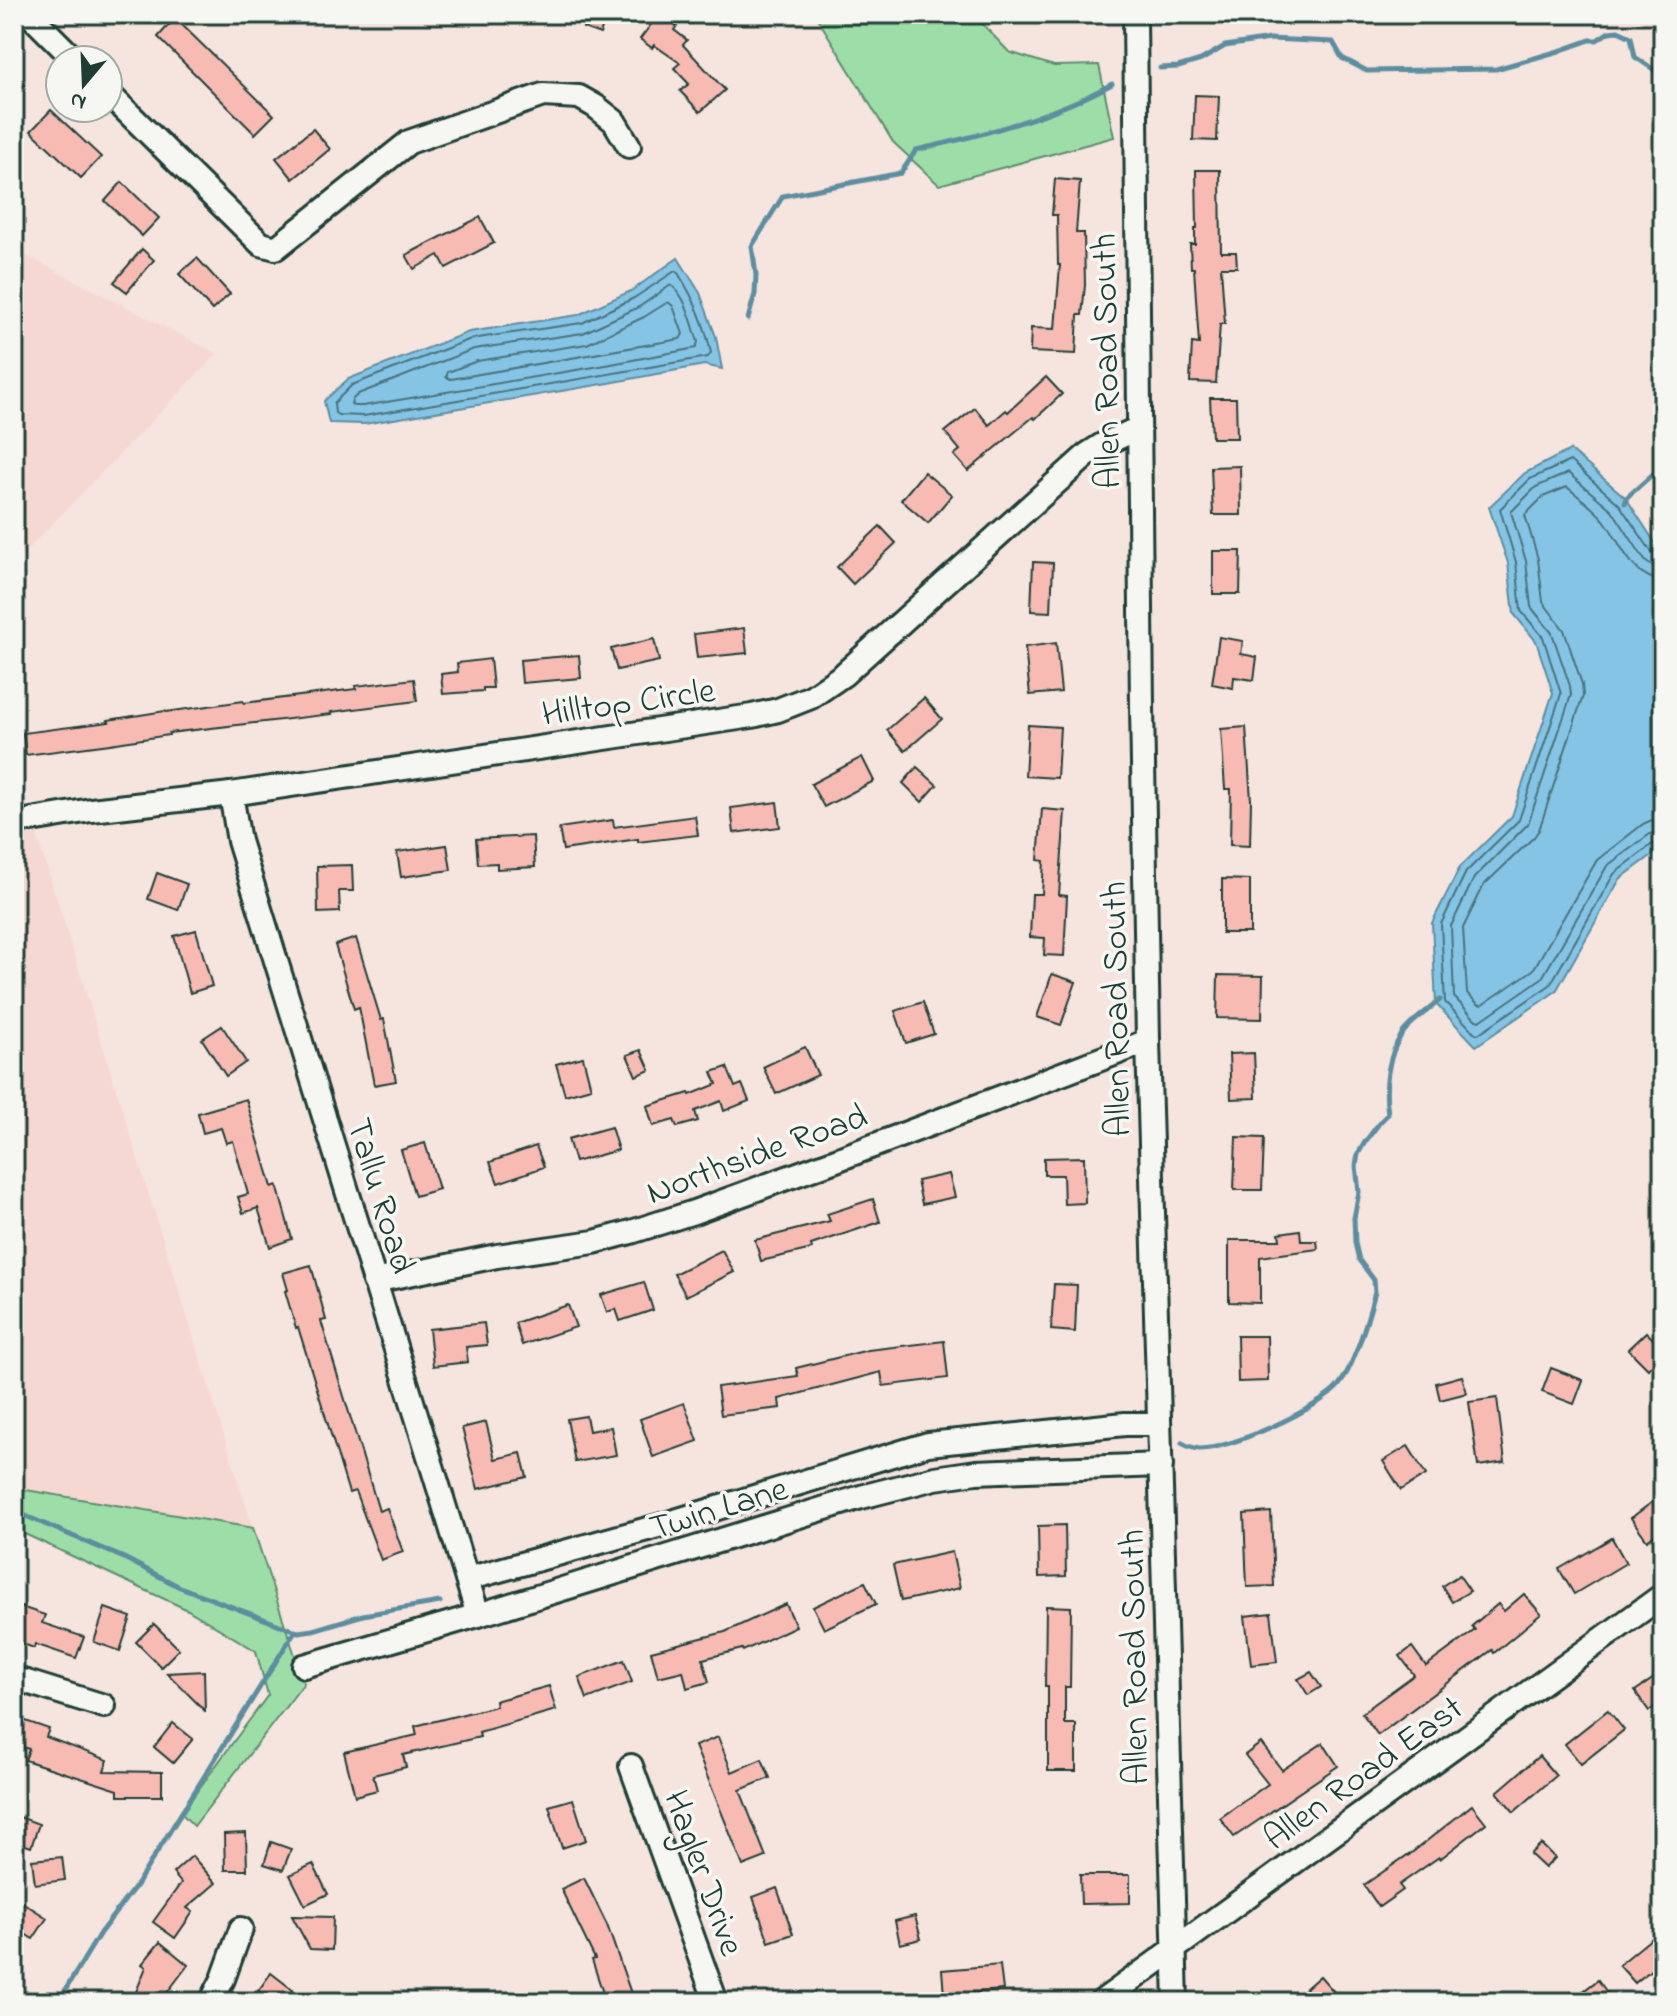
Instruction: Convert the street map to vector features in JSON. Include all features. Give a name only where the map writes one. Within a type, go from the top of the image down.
[{"type":"street","points":[[29,14],[59,44]]},
{"type":"street","name":"Allen Road South","points":[[1135,14],[1148,1041],[1176,2002]]},
{"type":"street","points":[[124,109],[261,244],[270,248],[276,248],[409,142],[543,95],[579,97],[595,106],[614,121],[629,146]]},
{"type":"street","name":"Hilltop Circle","points":[[31,820],[231,794],[752,716],[789,705],[811,697],[843,675],[1088,454],[1139,428]]},
{"type":"street","name":"Tallu Road","points":[[231,794],[239,841],[478,1615]]},
{"type":"street","name":"Northside Road","points":[[374,1281],[497,1256],[594,1242],[631,1232],[836,1160],[1148,1041]]},
{"type":"street","name":"Twin Lane","points":[[467,1579],[676,1521],[928,1444],[1125,1424],[1159,1424]]},
{"type":"street","name":"Twin Lane","points":[[304,1666],[861,1497],[935,1478],[976,1472],[1161,1465]]},
{"type":"street","name":"Allen Road East","points":[[1101,2002],[1663,1595]]},
{"type":"street","points":[[14,1678],[104,1706]]},
{"type":"street","name":"Hagler Drive","points":[[631,1766],[716,2002]]},
{"type":"street","points":[[211,2002],[241,1929]]},
{"type":"shaded area","points":[[14,249],[217,354],[14,563]]},
{"type":"shaded area","points":[[14,762],[253,1528],[14,1489]]},
{"type":"green space","points":[[815,14],[973,14],[1009,52],[1054,66],[1099,65],[1114,137],[939,185],[893,142]]},
{"type":"green space","points":[[14,1488],[253,1528],[304,1683],[194,1826],[181,1813],[268,1695],[256,1651],[188,1610],[14,1529]]},
{"type":"water","points":[[678,258],[700,293],[716,337],[722,369],[704,365],[364,424],[329,423],[324,401],[348,379],[469,332],[578,315],[631,291]]},
{"type":"water","points":[[1570,450],[1626,498],[1663,555],[1663,847],[1620,879],[1556,991],[1476,1046],[1436,1004],[1432,923],[1460,867],[1512,816],[1553,693],[1536,641],[1514,614],[1508,563],[1489,507],[1525,473]]},
{"type":"building","points":[[588,14],[607,14],[600,34],[583,28]]},
{"type":"building","points":[[659,14],[677,26],[674,30],[687,40],[683,45],[725,90],[700,112],[680,91],[689,84],[674,68],[680,63],[640,39]]},
{"type":"building","points":[[175,18],[274,115],[255,134],[158,37]]},
{"type":"building","points":[[1195,95],[1219,96],[1217,141],[1193,140]]},
{"type":"building","points":[[44,117],[44,124],[66,124],[101,157],[81,178],[31,131]]},
{"type":"building","points":[[313,129],[330,149],[293,179],[276,158]]},
{"type":"building","points":[[1196,170],[1220,170],[1221,252],[1236,252],[1237,267],[1221,267],[1225,324],[1220,324],[1216,383],[1190,382],[1192,343],[1199,344],[1190,244],[1195,244],[1197,228]]},
{"type":"building","points":[[1055,179],[1080,181],[1076,233],[1084,233],[1085,285],[1082,315],[1078,315],[1076,354],[1030,352],[1031,328],[1055,329],[1060,265],[1057,215],[1052,215]]},
{"type":"building","points":[[122,182],[159,218],[142,236],[105,201]]},
{"type":"building","points":[[480,217],[494,243],[446,268],[439,255],[414,269],[406,255]]},
{"type":"building","points":[[142,249],[154,260],[127,292],[114,282]]},
{"type":"building","points":[[197,258],[230,294],[212,310],[179,274]]},
{"type":"building","points":[[1046,377],[1062,394],[968,471],[954,455],[960,450],[945,432],[975,408],[989,425]]},
{"type":"building","points":[[1210,398],[1236,398],[1237,438],[1212,438]]},
{"type":"building","points":[[1240,466],[1241,515],[1213,515],[1211,467]]},
{"type":"building","points":[[924,472],[952,495],[928,523],[901,500]]},
{"type":"building","points":[[880,526],[896,543],[853,584],[837,567]]},
{"type":"building","points":[[1213,551],[1241,551],[1240,594],[1213,594]]},
{"type":"building","points":[[1033,562],[1053,563],[1051,612],[1031,611]]},
{"type":"building","points":[[744,628],[747,653],[697,658],[694,634]]},
{"type":"building","points":[[1219,637],[1243,641],[1241,654],[1257,657],[1254,680],[1234,677],[1233,688],[1212,684]]},
{"type":"building","points":[[654,639],[659,661],[617,670],[611,649]]},
{"type":"building","points":[[1056,643],[1061,692],[1030,695],[1025,647]]},
{"type":"building","points":[[579,655],[581,678],[522,683],[520,660]]},
{"type":"building","points":[[490,659],[493,688],[443,694],[441,674],[458,672],[457,663]]},
{"type":"building","points":[[414,679],[417,701],[26,755],[23,733]]},
{"type":"building","points":[[924,698],[942,719],[905,751],[887,730]]},
{"type":"building","points":[[1028,725],[1060,727],[1057,778],[1025,776]]},
{"type":"building","points":[[1246,727],[1251,800],[1250,846],[1230,845],[1231,789],[1225,789],[1221,729]]},
{"type":"building","points":[[862,757],[874,781],[824,807],[811,784]]},
{"type":"building","points":[[917,767],[937,785],[922,802],[903,783]]},
{"type":"building","points":[[777,802],[780,827],[734,833],[731,808]]},
{"type":"building","points":[[1042,809],[1065,811],[1059,895],[1067,896],[1064,956],[1044,955],[1045,938],[1030,937],[1032,894],[1042,894],[1044,861],[1038,860]]},
{"type":"building","points":[[695,816],[698,835],[638,842],[638,839],[563,850],[559,828],[613,820],[614,827]]},
{"type":"building","points":[[533,836],[535,867],[497,869],[497,863],[478,864],[476,839]]},
{"type":"building","points":[[447,845],[451,870],[401,877],[397,852]]},
{"type":"building","points":[[352,865],[353,891],[339,891],[340,912],[318,913],[317,866]]},
{"type":"building","points":[[157,873],[187,884],[178,910],[148,899]]},
{"type":"building","points":[[1222,879],[1250,880],[1250,933],[1222,933]]},
{"type":"building","points":[[196,930],[212,986],[190,993],[174,936]]},
{"type":"building","points":[[356,938],[381,1020],[384,1019],[396,1081],[374,1085],[359,1007],[354,1009],[335,945]]},
{"type":"building","points":[[1052,974],[1076,982],[1061,1025],[1037,1017]]},
{"type":"building","points":[[1218,975],[1263,976],[1262,1019],[1217,1018]]},
{"type":"building","points":[[923,1002],[934,1034],[906,1043],[895,1011]]},
{"type":"building","points":[[222,1026],[246,1062],[226,1076],[202,1039]]},
{"type":"building","points":[[805,1047],[818,1075],[776,1094],[763,1067]]},
{"type":"building","points":[[641,1050],[650,1070],[636,1076],[627,1055]]},
{"type":"building","points":[[1254,1053],[1256,1098],[1231,1099],[1229,1054]]},
{"type":"building","points":[[583,1057],[591,1088],[565,1095],[556,1064]]},
{"type":"building","points":[[727,1067],[735,1087],[742,1084],[749,1101],[724,1111],[721,1101],[695,1111],[698,1121],[677,1127],[674,1120],[653,1126],[647,1106],[717,1084],[712,1072]]},
{"type":"building","points":[[246,1099],[272,1187],[277,1185],[292,1239],[270,1247],[258,1208],[243,1213],[238,1197],[248,1194],[233,1141],[226,1143],[221,1128],[203,1133],[198,1113]]},
{"type":"building","points":[[611,1127],[618,1150],[575,1162],[568,1139]]},
{"type":"building","points":[[1236,1137],[1264,1138],[1262,1190],[1234,1190]]},
{"type":"building","points":[[425,1143],[439,1189],[415,1196],[401,1150]]},
{"type":"building","points":[[536,1146],[544,1167],[498,1183],[490,1162]]},
{"type":"building","points":[[1084,1157],[1085,1203],[1064,1204],[1063,1175],[1044,1175],[1044,1158]]},
{"type":"building","points":[[949,1174],[955,1197],[922,1204],[917,1181]]},
{"type":"building","points":[[873,1199],[880,1222],[811,1245],[812,1249],[761,1261],[755,1240],[830,1221],[827,1214]]},
{"type":"building","points":[[1300,1230],[1301,1241],[1317,1241],[1318,1249],[1260,1257],[1260,1303],[1229,1302],[1229,1240],[1280,1240],[1279,1233]]},
{"type":"building","points":[[722,1250],[734,1272],[686,1296],[674,1274]]},
{"type":"building","points":[[311,1265],[326,1320],[321,1321],[379,1511],[387,1508],[403,1552],[381,1560],[355,1491],[349,1493],[285,1291],[288,1290],[283,1273]]},
{"type":"building","points":[[644,1282],[653,1310],[620,1321],[616,1309],[607,1312],[601,1295]]},
{"type":"building","points":[[1054,1284],[1077,1285],[1075,1332],[1051,1330]]},
{"type":"building","points":[[568,1305],[576,1327],[522,1345],[515,1323]]},
{"type":"building","points":[[484,1323],[487,1345],[466,1347],[468,1362],[433,1366],[429,1329]]},
{"type":"building","points":[[1646,1332],[1663,1349],[1663,1354],[1648,1369],[1628,1349]]},
{"type":"building","points":[[1237,1336],[1267,1336],[1268,1381],[1238,1382]]},
{"type":"building","points":[[944,1341],[948,1378],[883,1386],[881,1372],[779,1399],[780,1408],[721,1415],[717,1387],[798,1376],[796,1368],[868,1350]]},
{"type":"building","points":[[1551,1368],[1583,1380],[1574,1404],[1542,1392]]},
{"type":"building","points":[[1462,1376],[1467,1393],[1440,1400],[1436,1383]]},
{"type":"building","points":[[1497,1398],[1505,1462],[1478,1466],[1469,1402]]},
{"type":"building","points":[[684,1403],[698,1441],[653,1457],[640,1419]]},
{"type":"building","points":[[586,1416],[589,1431],[611,1427],[616,1455],[575,1462],[567,1419]]},
{"type":"building","points":[[486,1422],[495,1459],[521,1453],[527,1477],[478,1489],[462,1428]]},
{"type":"building","points":[[1408,1446],[1426,1475],[1401,1490],[1383,1461]]},
{"type":"building","points":[[1663,1494],[1663,1528],[1647,1540],[1631,1518]]},
{"type":"building","points":[[1271,1512],[1274,1586],[1247,1587],[1244,1514]]},
{"type":"building","points":[[1065,1525],[1066,1576],[1039,1577],[1038,1526]]},
{"type":"building","points":[[1612,1538],[1626,1563],[1574,1594],[1559,1569]]},
{"type":"building","points":[[952,1552],[960,1588],[901,1601],[893,1565]]},
{"type":"building","points":[[1459,1575],[1470,1591],[1452,1602],[1442,1586]]},
{"type":"building","points":[[865,1582],[876,1604],[824,1629],[813,1607]]},
{"type":"building","points":[[1524,1594],[1541,1614],[1494,1653],[1492,1650],[1378,1735],[1362,1713],[1414,1675],[1400,1656],[1412,1647],[1426,1666],[1475,1630],[1472,1626],[1498,1604],[1504,1611]]},
{"type":"building","points":[[786,1604],[796,1626],[743,1651],[703,1659],[709,1682],[687,1688],[683,1671],[658,1677],[651,1651],[725,1632]]},
{"type":"building","points":[[1046,1606],[1071,1607],[1070,1687],[1065,1687],[1065,1724],[1076,1724],[1076,1771],[1048,1771]]},
{"type":"building","points":[[21,1607],[45,1615],[42,1623],[84,1637],[76,1658],[35,1644],[34,1648],[14,1641],[14,1626]]},
{"type":"building","points":[[105,1608],[131,1617],[120,1651],[94,1642]]},
{"type":"building","points":[[1271,1613],[1277,1662],[1251,1665],[1245,1616]]},
{"type":"building","points":[[154,1624],[179,1649],[161,1667],[136,1642]]},
{"type":"building","points":[[624,1660],[632,1682],[587,1699],[579,1677]]},
{"type":"building","points":[[204,1671],[205,1711],[167,1673]]},
{"type":"building","points":[[1311,1672],[1321,1687],[1308,1695],[1298,1679]]},
{"type":"building","points":[[1663,1672],[1663,1701],[1649,1711],[1635,1691]]},
{"type":"building","points":[[549,1686],[556,1710],[479,1732],[480,1737],[403,1755],[406,1767],[373,1775],[377,1790],[355,1796],[344,1752],[417,1735],[415,1726],[496,1706],[495,1701]]},
{"type":"building","points":[[1608,1710],[1624,1730],[1581,1764],[1565,1744]]},
{"type":"building","points":[[14,1717],[49,1729],[46,1737],[108,1760],[104,1771],[162,1772],[162,1796],[118,1796],[118,1790],[25,1760],[29,1749],[14,1744]]},
{"type":"building","points":[[173,1723],[193,1739],[173,1763],[154,1747]]},
{"type":"building","points":[[718,1737],[732,1772],[762,1759],[770,1778],[740,1790],[766,1857],[743,1866],[695,1746]]},
{"type":"building","points":[[1261,1743],[1282,1770],[1323,1743],[1338,1766],[1234,1837],[1220,1818],[1268,1784],[1245,1755]]},
{"type":"building","points":[[1539,1756],[1556,1776],[1514,1812],[1497,1792]]},
{"type":"building","points":[[573,1799],[586,1840],[562,1848],[549,1806]]},
{"type":"building","points":[[1472,1805],[1486,1823],[1440,1859],[1399,1885],[1403,1890],[1379,1907],[1364,1885],[1409,1855]]},
{"type":"building","points":[[14,1815],[39,1824],[31,1847],[14,1841]]},
{"type":"building","points":[[246,1833],[247,1870],[225,1870],[224,1834]]},
{"type":"building","points":[[271,1842],[291,1849],[283,1870],[264,1864]]},
{"type":"building","points":[[1541,1844],[1555,1858],[1545,1868],[1530,1854]]},
{"type":"building","points":[[192,1856],[216,1883],[187,1908],[193,1912],[175,1938],[153,1922],[181,1883],[173,1873]]},
{"type":"building","points":[[62,1857],[65,1880],[35,1884],[32,1860]]},
{"type":"building","points":[[313,1864],[328,1894],[305,1905],[290,1875]]},
{"type":"building","points":[[1080,1875],[1130,1875],[1130,1903],[1081,1904]]},
{"type":"building","points":[[584,1878],[607,1925],[634,2002],[606,2002],[592,1960],[595,1959],[561,1889]]},
{"type":"building","points":[[777,1888],[793,1934],[769,1942],[753,1897]]},
{"type":"building","points":[[19,1900],[47,1918],[33,1939],[14,1927],[14,1908]]},
{"type":"building","points":[[292,1916],[333,1917],[332,1950],[310,1949]]},
{"type":"building","points":[[915,1916],[921,1939],[900,1944],[895,1921]]},
{"type":"building","points":[[1663,1929],[1663,1960],[1635,1983],[1619,1965]]},
{"type":"building","points":[[160,1942],[188,1965],[160,2002],[132,2002],[146,1967],[142,1964]]},
{"type":"building","points":[[1000,1965],[1003,1990],[944,1995],[942,1970]]},
{"type":"building","points":[[271,1973],[293,1990],[285,2002],[273,2002],[258,1991]]},
{"type":"building","points":[[1320,1976],[1343,2002],[1290,2002]]},
{"type":"building","points":[[1598,1980],[1614,2002],[1569,2002]]},
{"type":"waterway","points":[[1160,68],[1178,67],[1201,60],[1225,46],[1270,39],[1333,42],[1342,58],[1367,71],[1496,69],[1618,31],[1631,37],[1635,57],[1653,69],[1663,81]]},
{"type":"waterway","points":[[748,319],[755,294],[752,246],[783,196],[901,173],[916,150],[1017,124],[1066,106],[1112,84]]},
{"type":"waterway","points":[[1625,503],[1626,498],[1663,465]]},
{"type":"waterway","points":[[1182,1443],[1199,1449],[1213,1447],[1274,1426],[1314,1405],[1339,1385],[1345,1376],[1375,1292],[1374,1280],[1359,1260],[1355,1243],[1358,1154],[1388,1114],[1388,1073],[1397,1043],[1410,1025],[1440,1000]]},
{"type":"waterway","points":[[14,1511],[124,1558],[180,1587],[298,1632],[363,1615],[440,1602]]},
{"type":"waterway","points":[[58,2002],[100,1933],[137,1884],[295,1631]]}]
